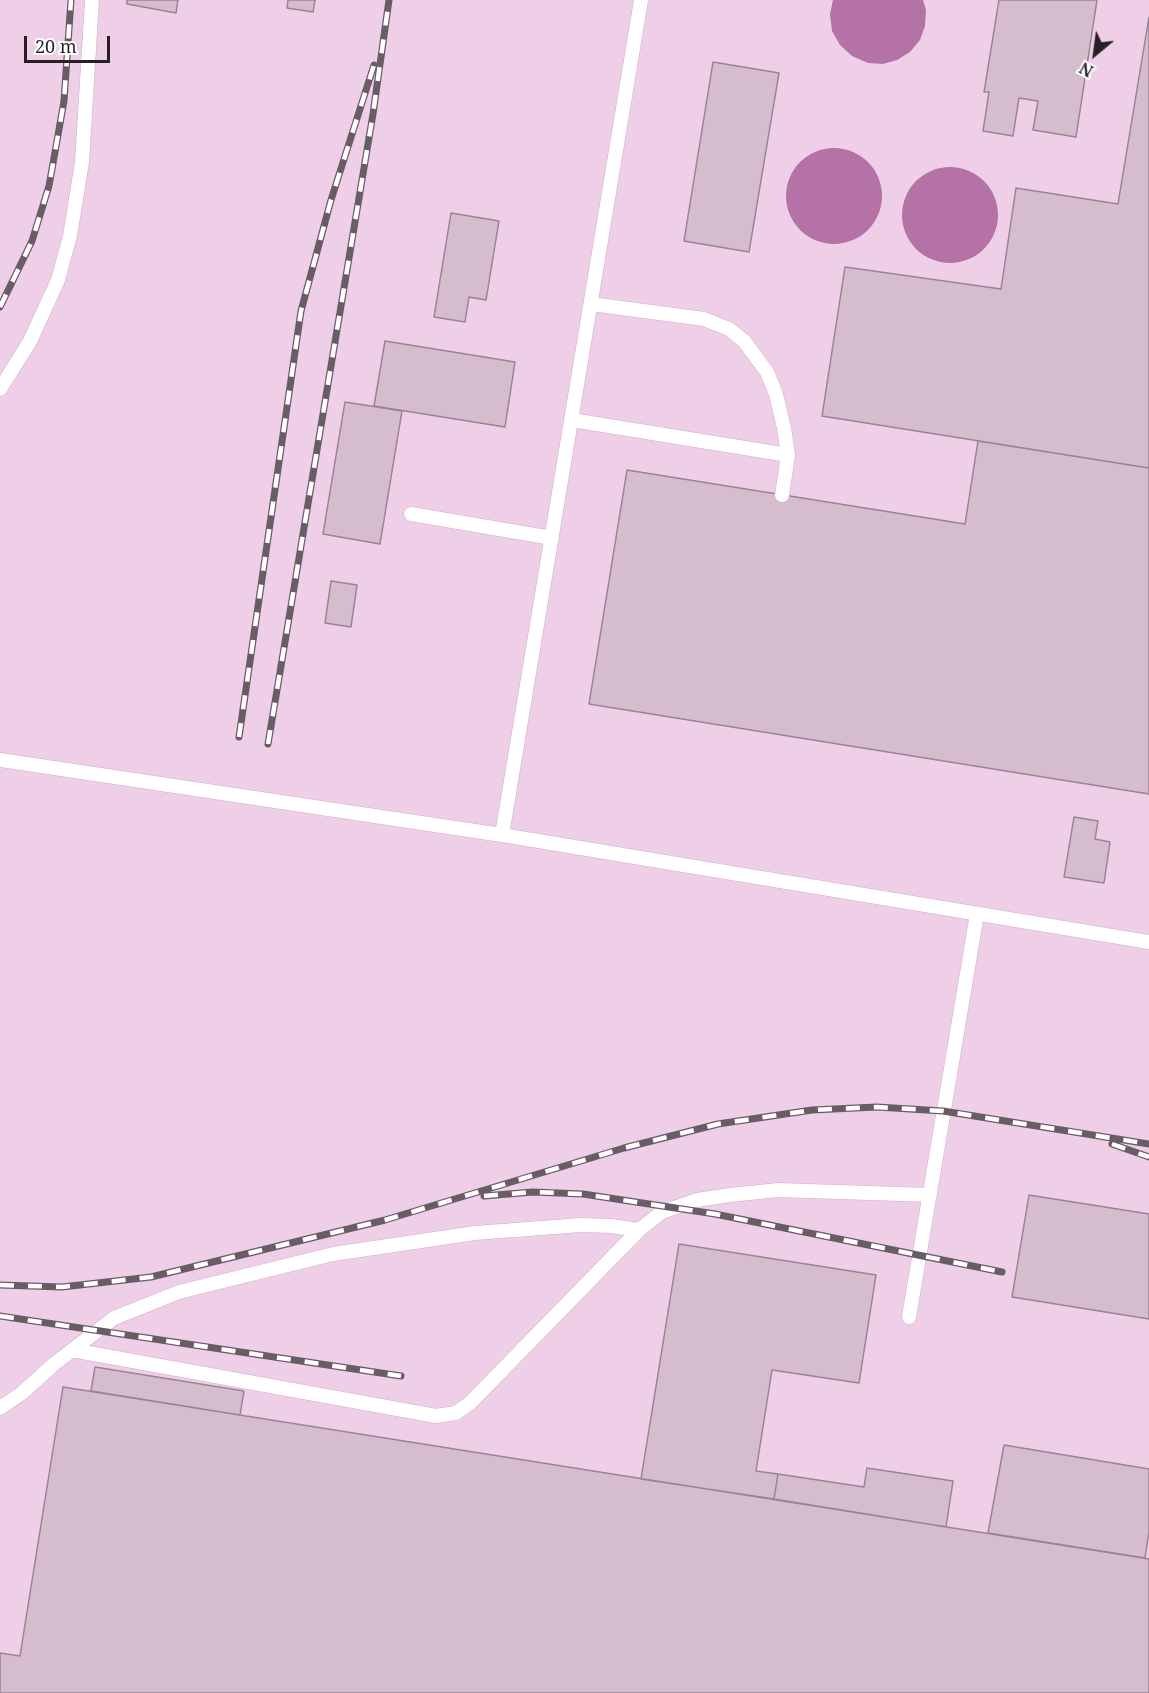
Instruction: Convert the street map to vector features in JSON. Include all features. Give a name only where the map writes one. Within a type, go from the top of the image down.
[{"type":"lane","points":[[0,389],[30,341],[58,280],[70,236],[82,162],[92,0]]},
{"type":"lane","points":[[502,836],[640,0]]},
{"type":"lane","points":[[591,304],[704,319],[729,329],[744,341],[767,372],[776,394],[788,455],[782,495]]},
{"type":"lane","points":[[572,420],[788,455]]},
{"type":"lane","points":[[411,514],[552,538]]},
{"type":"lane","points":[[0,760],[502,836],[1149,942]]},
{"type":"lane","points":[[909,1317],[977,914]]},
{"type":"lane","points":[[72,1350],[436,1416],[456,1413],[470,1403],[639,1230],[662,1212],[697,1200],[778,1190],[930,1195]]},
{"type":"lane","points":[[0,1408],[22,1393],[114,1318],[179,1292],[333,1254],[475,1233],[581,1225],[639,1230]]},
{"type":"shaded area","points":[[0,0],[1149,0],[1149,1693],[0,1693]]},
{"type":"shaded area","points":[[833,0],[923,0],[926,10],[925,26],[920,40],[910,52],[897,60],[883,64],[868,63],[852,56],[840,45],[832,31],[830,14]]},
{"type":"shaded area","points":[[834,148],[852,152],[868,162],[878,178],[882,196],[878,214],[868,230],[852,240],[834,244],[816,240],[800,230],[790,214],[786,196],[790,178],[800,162],[816,152]]},
{"type":"shaded area","points":[[950,167],[968,171],[984,181],[994,197],[998,215],[994,233],[984,249],[968,259],[950,263],[932,259],[916,249],[906,233],[902,215],[906,197],[916,181],[932,171]]},
{"type":"building","points":[[127,0],[178,0],[176,13],[127,4]]},
{"type":"building","points":[[288,0],[315,0],[313,12],[287,8]]},
{"type":"building","points":[[999,0],[1097,0],[1076,137],[1033,130],[1038,101],[1019,98],[1013,136],[983,131],[989,92],[984,92]]},
{"type":"building","points":[[1149,17],[1149,468],[822,416],[845,267],[1001,289],[1016,188],[1118,204]]},
{"type":"building","points":[[713,62],[779,73],[749,252],[684,241]]},
{"type":"building","points":[[451,213],[499,221],[486,300],[469,297],[465,322],[434,317]]},
{"type":"building","points":[[385,341],[515,362],[505,427],[374,406]]},
{"type":"building","points":[[345,402],[402,411],[380,544],[323,534]]},
{"type":"building","points":[[978,441],[1149,468],[1149,794],[589,704],[627,470],[965,524]]},
{"type":"building","points":[[331,581],[357,585],[351,627],[325,623]]},
{"type":"building","points":[[1074,817],[1098,821],[1095,839],[1110,842],[1104,883],[1064,877]]},
{"type":"building","points":[[1029,1195],[1149,1214],[1149,1319],[1012,1297]]},
{"type":"building","points":[[679,1244],[876,1275],[859,1383],[772,1370],[756,1471],[778,1474],[774,1499],[641,1479]]},
{"type":"building","points":[[95,1367],[244,1391],[240,1415],[91,1391]]},
{"type":"building","points":[[63,1387],[1149,1559],[1149,1693],[0,1693],[0,1653],[20,1656]]},
{"type":"building","points":[[1004,1445],[1149,1469],[1149,1532],[1145,1558],[988,1533]]},
{"type":"building","points":[[867,1468],[953,1481],[946,1527],[774,1499],[778,1474],[864,1487]]},
{"type":"railway","points":[[0,307],[32,241],[49,186],[64,101],[71,0]]},
{"type":"railway","points":[[268,744],[373,114],[389,0]]},
{"type":"railway","points":[[239,737],[301,311],[331,200],[374,65]]},
{"type":"railway","points":[[0,1285],[62,1287],[151,1277],[385,1220],[624,1148],[718,1124],[812,1110],[877,1107],[943,1111],[1149,1144]]},
{"type":"railway","points":[[1112,1144],[1149,1157]]},
{"type":"railway","points":[[484,1196],[533,1192],[583,1194],[715,1214],[1002,1272]]},
{"type":"railway","points":[[0,1316],[401,1376]]}]
